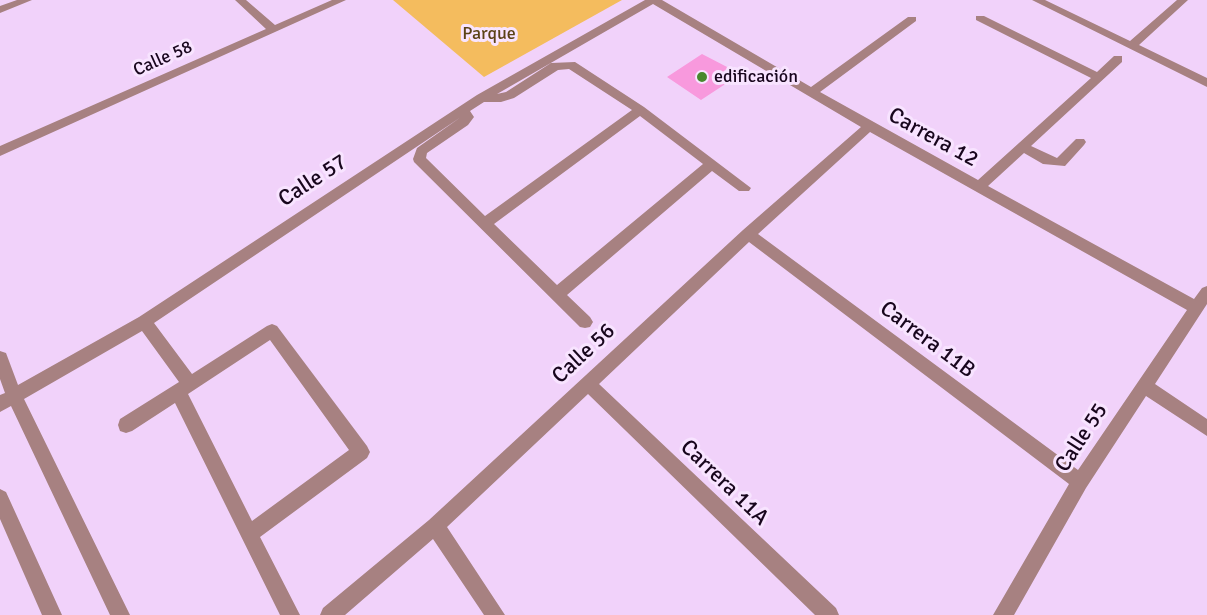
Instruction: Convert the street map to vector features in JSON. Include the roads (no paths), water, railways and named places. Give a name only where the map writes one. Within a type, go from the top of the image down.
[{"type":"street","points":[[0,10],[27,0]]},
{"type":"street","points":[[240,0],[274,30]]},
{"type":"street","name":"Calle 58","points":[[0,151],[341,0]]},
{"type":"street","name":"Carrera 12","points":[[654,0],[869,126],[1195,307]]},
{"type":"street","name":"Calle 57","points":[[7,400],[144,322],[481,98],[654,0]]},
{"type":"street","points":[[1037,0],[1207,83]]},
{"type":"street","points":[[1132,45],[1183,0]]},
{"type":"street","points":[[980,18],[1099,77]]},
{"type":"street","points":[[811,93],[912,19]]},
{"type":"street","points":[[979,188],[1118,59]]},
{"type":"street","points":[[481,98],[501,98],[510,95],[555,66],[571,65],[640,110],[744,188]]},
{"type":"street","points":[[464,110],[468,117],[464,122],[421,151],[419,159],[585,322]]},
{"type":"street","points":[[485,223],[640,110]]},
{"type":"street","name":"Calle 56","points":[[330,615],[435,526],[586,383],[869,126]]},
{"type":"street","points":[[1023,147],[1048,160],[1060,163],[1080,142]]},
{"type":"street","points":[[556,295],[711,164]]},
{"type":"street","name":"Carrera 11B","points":[[748,234],[1080,482]]},
{"type":"street","name":"Calle 55","points":[[1003,615],[1080,482],[1207,291]]},
{"type":"street","points":[[144,322],[184,388],[249,534],[290,615]]},
{"type":"street","points":[[126,425],[272,331],[361,452],[249,534]]},
{"type":"street","points":[[0,358],[7,400],[120,615]]},
{"type":"street","name":"Carrera 11A","points":[[586,383],[830,615]]},
{"type":"street","points":[[1143,385],[1207,428]]},
{"type":"street","points":[[0,498],[52,615]]},
{"type":"street","points":[[435,526],[495,615]]},
{"type":"place","name":"edificación","points":[[702,77]]},
{"type":"park label","name":"Parque","points":[[489,34]]}]
